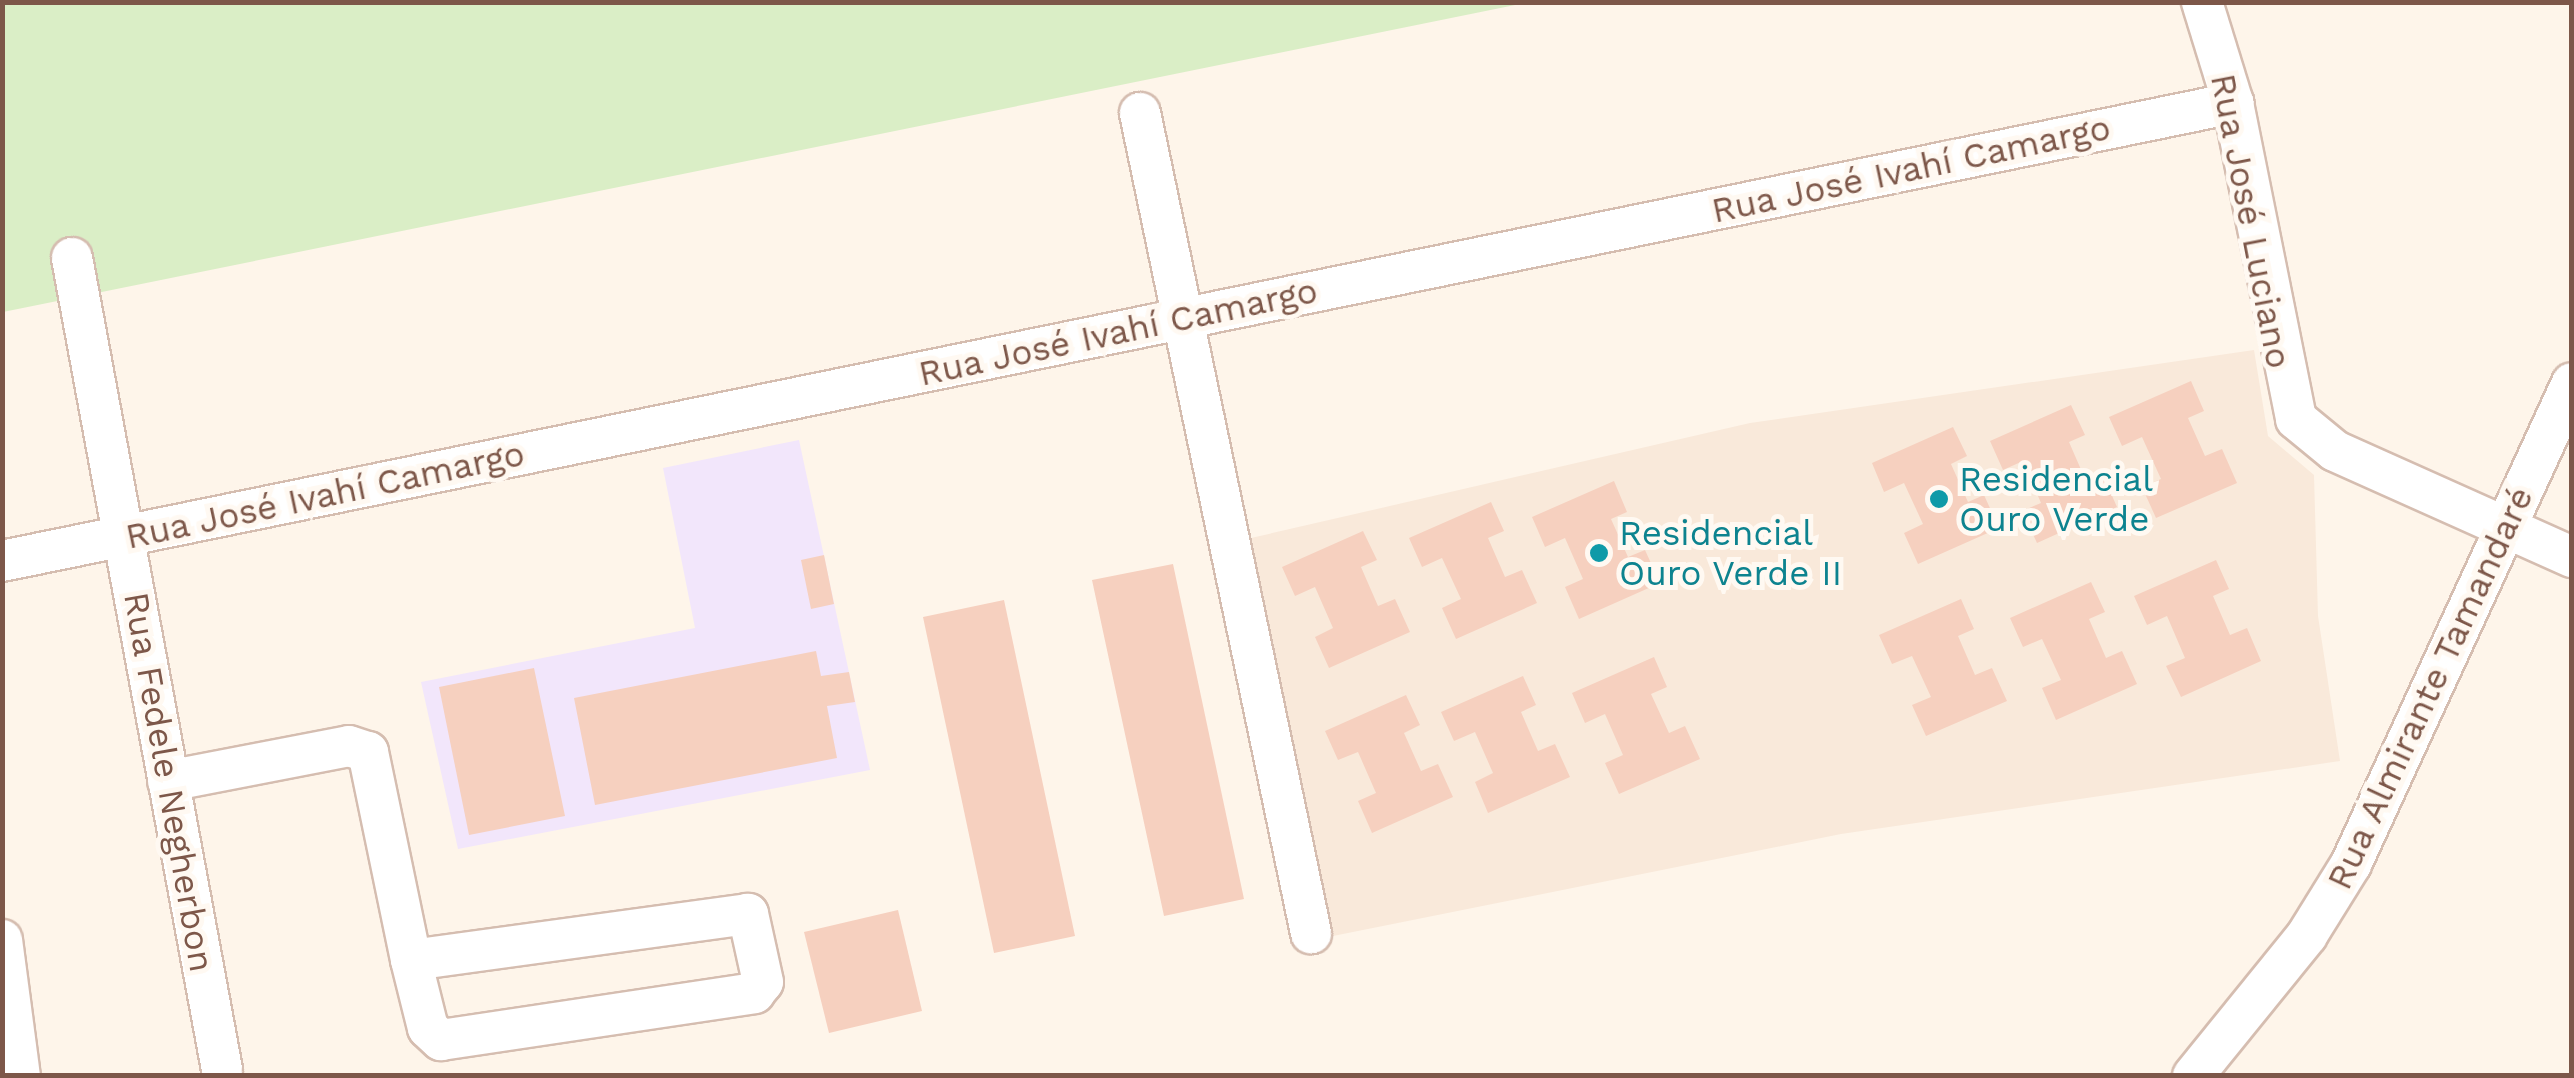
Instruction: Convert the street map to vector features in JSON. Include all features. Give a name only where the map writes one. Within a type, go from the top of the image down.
[{"type":"street","name":"Rua José Luciano","points":[[2202,2],[2234,103],[2286,394],[2309,434],[2505,528]]},
{"type":"street","name":"Rua José Ivahí Camargo","points":[[2,561],[2234,103]]},
{"type":"street","points":[[1140,113],[1311,933]]},
{"type":"street","name":"Rua Fedele Negherbon","points":[[72,258],[222,1070]]},
{"type":"street","name":"Rua Almirante Tamandaré","points":[[2193,1076],[2328,906],[2572,383]]},
{"type":"street","points":[[2505,528],[2572,557]]},
{"type":"street","points":[[168,781],[360,745],[411,960],[428,1028],[441,1040],[754,993],[763,982],[748,914],[411,960]]},
{"type":"street","points":[[2,940],[20,1076]]},
{"type":"shaded area","points":[[2254,350],[2268,436],[2314,475],[2318,616],[2340,761],[1841,834],[1333,936],[1251,538],[1750,423]]},
{"type":"shaded area","points":[[799,440],[870,770],[458,849],[421,682],[695,628],[663,468]]},
{"type":"green space","points":[[3,3],[1525,3],[3,312]]},
{"type":"building","name":"Residencial Ouro Verde","points":[[2191,381],[2204,411],[2188,418],[2205,456],[2222,449],[2237,483],[2156,518],[2142,487],[2161,479],[2142,437],[2122,446],[2109,417]]},
{"type":"building","name":"Residencial Ouro Verde","points":[[2071,405],[2085,435],[2069,442],[2086,481],[2102,473],[2117,507],[2037,543],[2022,511],[2041,503],[2023,461],[2003,470],[1990,441]]},
{"type":"building","name":"Residencial Ouro Verde","points":[[1953,427],[1967,456],[1951,464],[1968,502],[1984,495],[1999,528],[1918,564],[1904,533],[1923,524],[1904,483],[1884,492],[1872,463]]},
{"type":"building","name":"Residencial Ouro Verde II","points":[[1614,481],[1627,512],[1611,519],[1628,557],[1645,550],[1660,583],[1579,619],[1565,587],[1583,579],[1565,538],[1545,547],[1532,517]]},
{"type":"building","name":"Residencial Ouro Verde II","points":[[1491,502],[1504,531],[1488,538],[1505,577],[1522,570],[1537,603],[1456,639],[1442,608],[1461,599],[1442,558],[1422,567],[1409,538]]},
{"type":"building","points":[[1363,531],[1377,560],[1361,567],[1378,606],[1395,599],[1410,632],[1329,668],[1315,637],[1333,628],[1315,587],[1295,596],[1282,567]]},
{"type":"building","points":[[824,555],[834,604],[811,609],[801,560]]},
{"type":"building","name":"Residencial Ouro Verde","points":[[2216,560],[2229,589],[2213,596],[2230,635],[2247,628],[2261,661],[2181,697],[2166,666],[2185,658],[2167,616],[2147,625],[2134,596]]},
{"type":"building","points":[[1173,564],[1244,899],[1164,916],[1092,580]]},
{"type":"building","name":"Residencial Ouro Verde","points":[[2091,582],[2105,612],[2089,619],[2106,658],[2122,651],[2137,684],[2056,720],[2042,688],[2061,680],[2042,639],[2023,647],[2010,618]]},
{"type":"building","name":"Residencial Ouro Verde","points":[[1961,599],[1974,629],[1958,636],[1975,675],[1992,668],[2007,701],[1926,736],[1912,705],[1931,697],[1912,656],[1892,664],[1879,635]]},
{"type":"building","points":[[1004,600],[1075,936],[994,953],[923,617]]},
{"type":"building","points":[[816,651],[821,676],[849,672],[855,702],[827,706],[837,758],[595,805],[574,698]]},
{"type":"building","name":"Residencial Ouro Verde II","points":[[1654,657],[1667,687],[1651,694],[1669,733],[1685,726],[1700,759],[1619,794],[1605,763],[1623,755],[1605,714],[1585,723],[1572,693]]},
{"type":"building","points":[[534,668],[565,816],[469,835],[439,687]]},
{"type":"building","points":[[1523,676],[1536,705],[1521,712],[1538,751],[1555,744],[1570,777],[1488,813],[1475,782],[1493,773],[1475,732],[1454,741],[1441,712]]},
{"type":"building","points":[[1406,695],[1420,725],[1404,733],[1421,771],[1438,764],[1453,797],[1372,833],[1358,801],[1376,793],[1358,752],[1338,760],[1325,731]]},
{"type":"building","points":[[898,910],[922,1011],[829,1033],[804,932]]},
{"type":"place","name":"Residencial Ouro Verde","points":[[1939,499]]},
{"type":"place","name":"Residencial Ouro Verde II","points":[[1599,553]]}]
